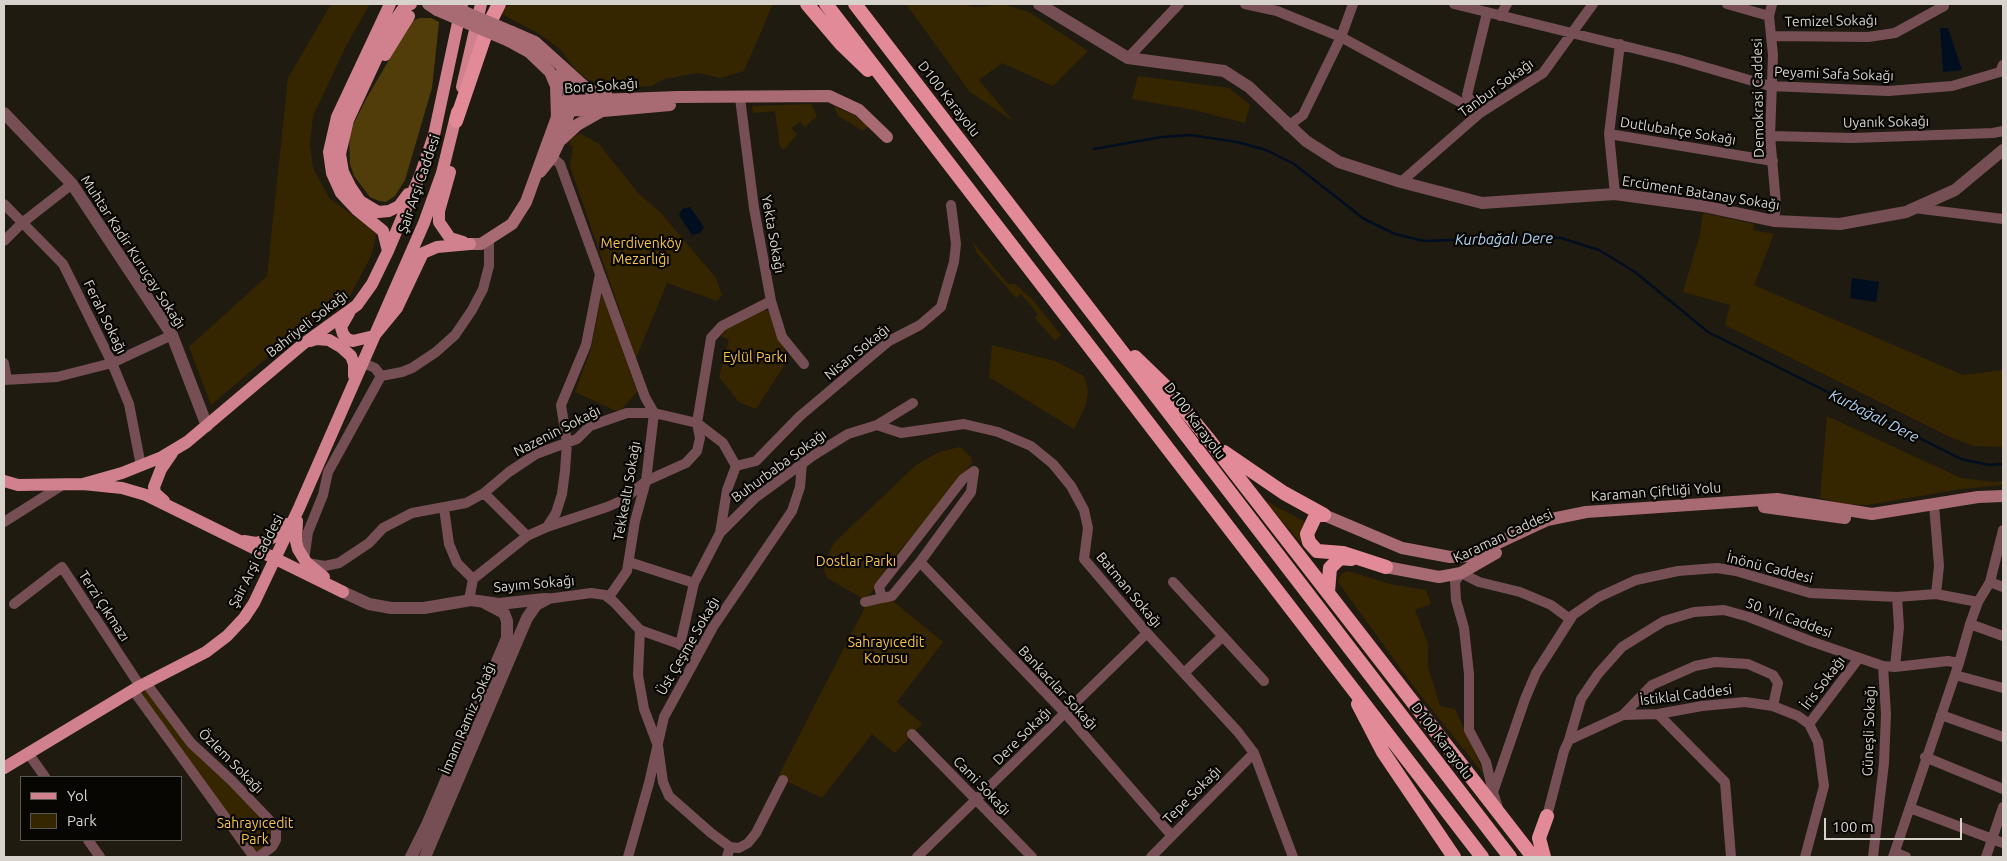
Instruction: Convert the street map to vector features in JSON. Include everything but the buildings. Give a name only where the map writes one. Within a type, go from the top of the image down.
[{"type":"highway","points":[[456,121],[478,52],[499,4]]},
{"type":"highway","points":[[807,4],[841,44],[898,98]]},
{"type":"highway","points":[[826,4],[1342,672],[1482,857]]},
{"type":"highway","name":"D100 Karayolu","points":[[855,4],[1510,857]]},
{"type":"highway","points":[[859,4],[885,42]]},
{"type":"highway","points":[[863,4],[885,42]]},
{"type":"highway","points":[[1099,321],[1164,385],[1210,441],[1328,592],[1410,702],[1523,844],[1539,856]]},
{"type":"highway","points":[[1210,441],[1272,486],[1324,514]]},
{"type":"highway","points":[[1324,514],[1316,516],[1309,525],[1307,534],[1308,542],[1317,551],[1343,553],[1386,567]]},
{"type":"highway","points":[[1328,592],[1330,568],[1340,558],[1386,567]]},
{"type":"highway","points":[[1342,672],[1383,752],[1454,857]]},
{"type":"highway","points":[[1512,828],[1522,832],[1531,830],[1547,816]]},
{"type":"highway","points":[[1539,856],[1539,838],[1547,816]]},
{"type":"main road","points":[[388,251],[383,231],[356,209],[341,193],[332,173],[329,152],[337,117],[390,4]]},
{"type":"main road","name":"Bahriyeli Sokağı","points":[[83,484],[141,466],[174,450],[207,426],[303,344],[350,312],[372,284],[421,173],[434,135],[456,36],[461,4]]},
{"type":"main road","points":[[470,244],[450,238],[439,222],[451,168],[456,121],[482,4]]},
{"type":"main road","points":[[410,10],[405,6],[393,23],[348,120],[340,154],[343,172],[360,201],[378,212],[389,211],[399,206],[407,198],[421,173]]},
{"type":"main road","points":[[437,6],[510,37],[535,42],[586,88],[600,95],[624,99]]},
{"type":"main road","points":[[510,37],[550,72],[566,105]]},
{"type":"main road","points":[[537,176],[556,161],[568,87],[561,67]]},
{"type":"main road","name":"Bora Sokağı","points":[[566,105],[624,99],[829,96],[859,110],[887,137]]},
{"type":"main road","name":"Bora Sokağı","points":[[566,105],[603,111],[740,98]]},
{"type":"main road","points":[[350,312],[341,326],[342,334],[347,339],[353,341],[374,336],[397,308],[423,253],[437,246],[481,244],[512,224],[526,202],[557,117],[566,105]]},
{"type":"main road","points":[[560,140],[577,125],[603,111]]},
{"type":"main road","name":"Şair Arşi Caddesi","points":[[4,768],[139,687],[206,652],[227,636],[244,618],[254,603],[299,508],[424,223],[442,174],[456,121]]},
{"type":"main road","points":[[303,344],[316,339],[329,340],[341,347],[351,356],[354,364],[354,379]]},
{"type":"main road","points":[[166,503],[155,493],[154,487],[161,469],[174,450]]},
{"type":"main road","points":[[4,481],[18,485],[66,483],[122,488],[166,503],[226,534],[250,543],[267,540],[280,532],[299,508]]},
{"type":"main road","name":"Karaman Çiftliği Yolu","points":[[1324,514],[1402,548],[1450,557],[1470,556],[1548,520],[1586,512],[1777,499],[1872,514],[1978,497],[2003,496]]},
{"type":"main road","name":"Karaman Caddesi","points":[[1386,567],[1439,577],[1461,574],[1515,544],[1552,527],[1594,519],[1767,506],[1842,519],[1872,514]]},
{"type":"main road","points":[[299,508],[296,543],[305,561],[343,592]]},
{"type":"main road","name":"Sayım Sokağı","points":[[226,534],[343,592]]},
{"type":"street","name":"Ercüment Batanay Sokağı","points":[[1039,4],[1128,58],[1224,71],[1249,87],[1306,141],[1340,162],[1401,182],[1482,203],[1615,194],[1703,206],[1774,221],[1840,224],[1906,212],[1955,190],[2003,150]]},
{"type":"street","points":[[1128,58],[1179,4]]},
{"type":"street","points":[[1245,4],[1277,11],[1341,36],[1480,114]]},
{"type":"street","points":[[1288,126],[1303,115],[1341,36],[1353,4]]},
{"type":"street","name":"Peyami Safa Sokağı","points":[[1454,4],[1620,44],[1770,86],[1888,92],[1952,86],[2000,72],[2003,65]]},
{"type":"street","points":[[1500,16],[1507,4]]},
{"type":"street","name":"Tanbur Sokağı","points":[[1401,182],[1480,114],[1543,73],[1593,4]]},
{"type":"street","points":[[1727,4],[1769,16]]},
{"type":"street","name":"Demokrasi Caddesi","points":[[1772,4],[1769,16],[1772,36],[1770,136],[1776,204],[1774,221]]},
{"type":"street","name":"Temizel Sokağı","points":[[1772,36],[1868,37],[1896,33],[1944,4]]},
{"type":"street","points":[[1480,114],[1467,95],[1487,13]]},
{"type":"street","points":[[1615,194],[1609,134],[1620,44]]},
{"type":"street","name":"Yekta Sokağı","points":[[740,98],[754,208],[771,301],[782,337],[804,364]]},
{"type":"street","name":"Muhtar Kadir Kuruçay Sokağı","points":[[4,113],[72,184],[172,335],[207,426]]},
{"type":"street","name":"Uyanık Sokağı","points":[[1770,136],[1852,138],[1993,133],[2003,131]]},
{"type":"street","name":"Dutlubahçe Sokağı","points":[[1609,134],[1773,161]]},
{"type":"street","points":[[556,161],[645,397],[654,413]]},
{"type":"street","points":[[4,241],[22,223],[72,184]]},
{"type":"street","name":"Ferah Sokağı","points":[[4,204],[63,264],[112,363],[129,404],[141,466]]},
{"type":"street","name":"Nisan Sokağı","points":[[736,466],[756,461],[800,416],[889,341],[920,325],[941,307],[954,262],[956,244],[951,204]]},
{"type":"street","points":[[1914,208],[2003,219]]},
{"type":"street","points":[[381,376],[412,368],[436,352],[456,335],[483,289],[489,266],[489,238]]},
{"type":"street","points":[[546,527],[556,513],[562,494],[567,442],[561,405],[586,345],[600,274]]},
{"type":"street","points":[[469,600],[472,579],[527,536],[546,527],[623,500],[646,481],[686,463],[697,451],[700,438],[697,423],[711,338],[722,326],[771,301]]},
{"type":"street","points":[[4,363],[5,380],[57,377],[112,363],[172,335]]},
{"type":"street","points":[[360,366],[368,365],[375,368],[381,376]]},
{"type":"street","points":[[305,561],[307,537],[323,495],[328,472],[381,376]]},
{"type":"street","name":"Buhurbaba Sokağı","points":[[720,533],[755,498],[802,464],[848,434],[877,425],[913,403]]},
{"type":"street","name":"Nazenin Sokağı","points":[[305,561],[325,566],[350,558],[369,543],[383,528],[412,513],[466,503],[484,493],[509,472],[536,454],[577,438],[590,426],[627,413],[654,413],[697,423]]},
{"type":"street","name":"Tekkealtı Sokağı","points":[[609,597],[625,576],[629,562],[635,520],[646,481],[654,413]]},
{"type":"street","points":[[680,645],[694,583],[720,533],[727,490],[736,466],[723,443],[697,423]]},
{"type":"street","name":"Batman Sokağı","points":[[877,425],[901,433],[964,424],[998,432],[1031,446],[1059,472],[1071,486],[1084,510],[1088,528],[1084,560],[1146,633],[1238,732],[1254,753],[1293,857]]},
{"type":"street","name":"Üst Çeşme Sokağı","points":[[628,857],[658,746],[664,716],[699,651],[724,610],[792,511],[800,487],[802,464]]},
{"type":"street","points":[[865,602],[892,596],[919,564],[971,492],[974,471],[963,479],[879,587],[882,598]]},
{"type":"street","points":[[4,522],[66,483]]},
{"type":"street","points":[[484,493],[527,536]]},
{"type":"street","points":[[1934,505],[1939,566],[1936,594]]},
{"type":"street","points":[[444,508],[449,544],[457,562],[472,579]]},
{"type":"street","points":[[1898,856],[1910,808],[1959,663],[1970,624],[1978,602],[1990,582],[2002,546],[2003,530]]},
{"type":"street","name":"Bankacılar Sokağı","points":[[904,555],[919,564],[1064,713],[1172,836]]},
{"type":"street","points":[[629,562],[694,583]]},
{"type":"street","name":"Terzi Çıkmazı","points":[[14,604],[62,567],[139,687]]},
{"type":"street","name":"İnönü Caddesi","points":[[1493,792],[1536,672],[1570,619],[1599,597],[1636,580],[1678,571],[1717,568],[1736,571],[1810,593],[1897,597],[1936,594],[1978,602]]},
{"type":"street","points":[[1499,813],[1486,762],[1469,730],[1467,657],[1464,628],[1456,600],[1455,582],[1461,574],[1479,582],[1520,592],[1551,605],[1570,619]]},
{"type":"street","points":[[1173,582],[1264,681]]},
{"type":"street","points":[[1990,582],[2003,587]]},
{"type":"street","name":"Sayım Sokağı","points":[[343,592],[369,604],[391,608],[424,608],[469,600],[504,604],[595,593],[609,597]]},
{"type":"street","points":[[609,597],[640,630],[699,651]]},
{"type":"street","points":[[1895,667],[1899,627],[1897,597]]},
{"type":"street","name":"İmam Ramiz Sokağı","points":[[411,857],[514,634],[532,609],[547,599]]},
{"type":"street","points":[[483,602],[504,613],[514,634]]},
{"type":"street","points":[[504,604],[512,605],[521,612],[522,620],[514,634]]},
{"type":"street","name":"50. Yıl Caddesi","points":[[1569,740],[1581,699],[1598,674],[1622,647],[1664,621],[1694,612],[1724,610],[1749,617],[1883,666],[1895,667],[1948,661],[1959,663]]},
{"type":"street","points":[[1970,624],[2003,636]]},
{"type":"street","points":[[640,630],[638,675],[644,709],[658,746],[663,782],[669,796],[711,833],[730,846],[739,848],[748,843],[756,833],[783,780]]},
{"type":"street","name":"Dere Sokağı","points":[[917,857],[1146,633]]},
{"type":"street","name":"İmam Ramiz Sokağı","points":[[425,857],[514,634]]},
{"type":"street","points":[[1184,673],[1224,636]]},
{"type":"street","name":"İris Sokağı","points":[[1809,724],[1859,658]]},
{"type":"street","points":[[1623,716],[1652,684],[1695,666],[1715,662],[1748,664],[1773,675],[1778,683],[1773,706]]},
{"type":"street","name":"Güneşli Sokağı","points":[[1873,857],[1884,763],[1886,714],[1883,666]]},
{"type":"street","points":[[1955,675],[2003,688]]},
{"type":"street","points":[[139,687],[254,857]]},
{"type":"street","name":"Özlem Sokağı","points":[[139,687],[191,743],[231,780],[276,827],[276,840],[272,847],[258,857]]},
{"type":"street","name":"İstiklal Caddesi","points":[[1569,740],[1623,716],[1658,714],[1702,706],[1745,702],[1773,706],[1798,716],[1809,724]]},
{"type":"street","points":[[1658,714],[1725,782],[1731,857]]},
{"type":"street","points":[[1942,714],[2003,737]]},
{"type":"street","points":[[1805,857],[1824,786],[1818,742],[1809,724]]},
{"type":"street","name":"Cami Sokağı","points":[[912,734],[1032,857]]},
{"type":"street","points":[[1547,816],[1561,760],[1569,740]]},
{"type":"street","points":[[28,753],[44,776]]},
{"type":"street","name":"Tepe Sokağı","points":[[1151,857],[1254,753]]},
{"type":"street","points":[[1926,757],[2003,790]]},
{"type":"street","points":[[1986,857],[2003,806]]},
{"type":"street","points":[[1910,808],[2003,843]]},
{"type":"street","points":[[89,841],[100,857]]},
{"type":"street","points":[[727,857],[730,846]]},
{"type":"green space","points":[[331,4],[370,4],[346,46],[313,116],[310,145],[313,168],[329,198],[369,227],[376,234],[375,242],[370,258],[351,294],[338,309],[298,331],[211,405],[189,347],[267,276],[288,78]]},
{"type":"green space","points":[[508,4],[773,4],[744,71],[720,78],[698,73],[664,79],[651,86],[622,88],[588,80],[575,69],[561,50],[541,35],[502,14]]},
{"type":"green space","points":[[906,4],[959,4],[977,7],[978,4],[979,7],[1002,4],[1029,12],[1088,51],[1053,86],[1002,63],[979,80],[1013,121],[970,92]]},
{"type":"green space","points":[[1138,76],[1229,88],[1250,105],[1245,123],[1194,110],[1132,99]]},
{"type":"green space","points":[[811,104],[817,116],[805,127],[800,122],[791,128],[797,134],[784,150],[780,147],[775,111],[753,113],[752,106]]},
{"type":"green space","points":[[834,106],[852,114],[869,126],[863,131],[838,116]]},
{"type":"green space","name":"Merdivenköy Mezarlığı","points":[[580,133],[599,144],[638,193],[661,213],[716,278],[722,295],[717,301],[667,283],[636,358],[570,166],[573,146],[569,145],[571,139]]},
{"type":"green space","points":[[1703,213],[1754,224],[1753,230],[1774,234],[1754,285],[1963,375],[2003,370],[2003,447],[1973,446],[1950,437],[1725,325],[1730,305],[1683,292],[1700,234]]},
{"type":"green space","points":[[972,241],[1008,284],[1015,284],[1033,300],[1061,335],[1055,341],[1035,318],[1038,314],[1021,294],[1016,298],[977,253]]},
{"type":"green space","name":"Merdivenköy Mezarlığı","points":[[602,292],[637,392],[619,412],[575,392],[591,349]]},
{"type":"green space","name":"Eylül Parkı","points":[[762,310],[770,311],[779,339],[789,358],[756,409],[739,402],[719,377],[729,340],[721,336],[728,325]]},
{"type":"green space","points":[[992,345],[1055,361],[1084,376],[1088,391],[1086,405],[1074,429],[989,377]]},
{"type":"green space","points":[[1827,416],[1961,478],[1995,482],[2003,481],[2003,485],[1961,489],[1868,505],[1843,504],[1820,498]]},
{"type":"green space","name":"Dostlar Parkı","points":[[960,447],[971,457],[972,463],[887,566],[870,595],[862,598],[827,578],[823,566],[834,543],[916,465],[939,452]]},
{"type":"green space","points":[[1264,500],[1309,524],[1301,543]]},
{"type":"green space","points":[[1348,571],[1390,584],[1426,590],[1431,604],[1415,610],[1428,644],[1428,667],[1440,706],[1455,709],[1486,777],[1414,687],[1338,582],[1341,574]]},
{"type":"green space","name":"Sahrayıcedit Korusu","points":[[887,600],[894,602],[943,642],[897,702],[922,724],[895,753],[872,734],[822,798],[778,777],[866,605]]},
{"type":"green space","name":"Sahrayıcedit Park","points":[[148,688],[274,827],[269,844],[255,857],[139,695]]},
{"type":"shaded area","points":[[420,18],[431,18],[439,22],[432,88],[405,180],[395,196],[386,202],[379,201],[370,197],[354,176],[350,164],[349,133],[366,99],[412,21]]},
{"type":"water","points":[[1940,28],[1948,28],[1962,70],[1943,72]]},
{"type":"water","points":[[690,207],[704,227],[700,233],[692,235],[679,215],[682,209]]},
{"type":"water","points":[[1852,278],[1879,282],[1876,302],[1850,298]]},
{"type":"waterway","name":"Kurbağalı Dere","points":[[1094,149],[1162,137],[1190,135],[1237,142],[1266,150],[1294,164],[1364,219],[1395,234],[1424,241],[1534,237],[1561,238],[1599,250],[1635,272],[1708,332],[1961,459],[1989,465],[2003,464]]}]
